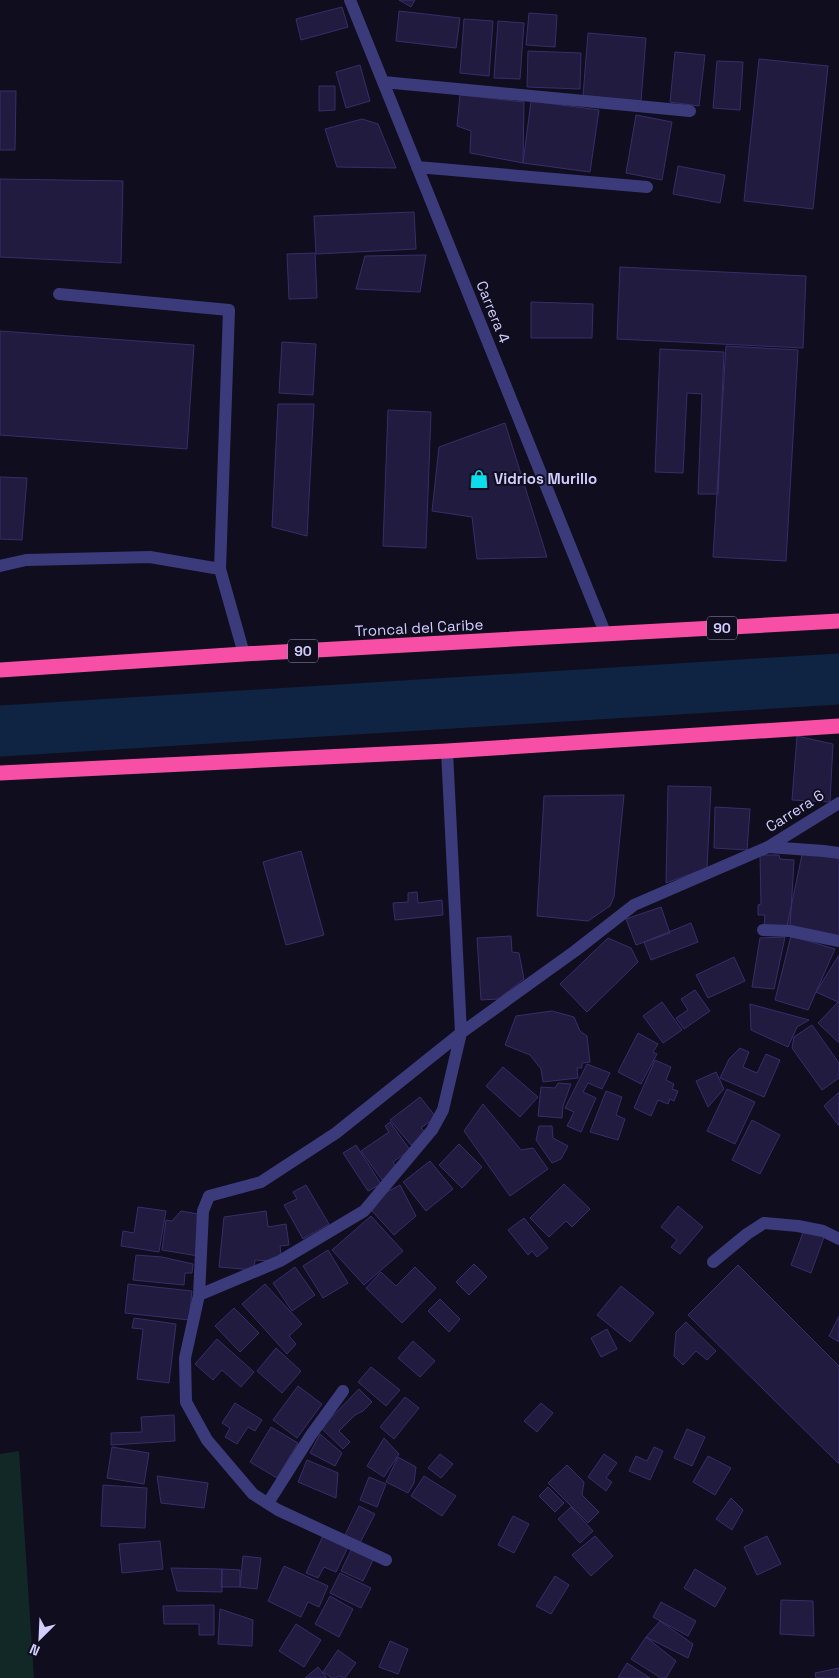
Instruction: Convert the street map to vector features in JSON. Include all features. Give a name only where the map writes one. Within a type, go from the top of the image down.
[{"type":"highway","name":"Troncal del Caribe","points":[[0,670],[244,654],[606,636],[839,621]]},
{"type":"highway","points":[[0,773],[447,751],[839,726]]},
{"type":"street","name":"Carrera 4","points":[[350,0],[606,636]]},
{"type":"street","points":[[383,82],[690,111]]},
{"type":"street","points":[[417,167],[647,187]]},
{"type":"street","points":[[58,294],[229,310],[220,569],[244,654]]},
{"type":"street","points":[[0,566],[26,560],[150,557],[220,569]]},
{"type":"street","points":[[386,1560],[278,1510],[254,1494],[207,1440],[186,1402],[185,1358],[199,1295],[280,1261],[364,1211],[432,1130],[443,1110],[460,1033],[447,751]]},
{"type":"street","name":"Carrera 6","points":[[199,1295],[203,1211],[209,1196],[261,1182],[336,1134],[460,1033],[575,951],[634,905],[768,847],[839,803]]},
{"type":"street","points":[[768,847],[824,850],[839,854]]},
{"type":"street","points":[[763,930],[790,931],[839,941]]},
{"type":"street","points":[[714,1262],[747,1234],[764,1223],[806,1227],[822,1231],[839,1239]]},
{"type":"street","points":[[268,1503],[311,1435],[343,1391]]},
{"type":"green space","points":[[19,1451],[34,1678],[0,1678],[0,1454]]},
{"type":"building","points":[[399,0],[415,0],[411,7]]},
{"type":"building","points":[[342,7],[348,27],[301,40],[296,19]]},
{"type":"building","points":[[399,11],[460,18],[456,48],[396,41]]},
{"type":"building","points":[[529,13],[557,15],[555,47],[526,45]]},
{"type":"building","points":[[464,19],[493,21],[489,76],[460,73]]},
{"type":"building","points":[[498,21],[524,23],[520,79],[494,78]]},
{"type":"building","points":[[588,33],[646,38],[641,101],[583,96]]},
{"type":"building","points":[[528,51],[581,53],[580,89],[527,87]]},
{"type":"building","points":[[675,52],[705,55],[699,106],[670,102]]},
{"type":"building","points":[[759,59],[828,66],[813,209],[744,201]]},
{"type":"building","points":[[717,61],[743,62],[740,110],[713,108]]},
{"type":"building","points":[[360,65],[370,101],[346,108],[336,72]]},
{"type":"building","points":[[319,86],[335,86],[335,110],[319,111]]},
{"type":"building","points":[[0,91],[16,91],[15,150],[0,150]]},
{"type":"building","points":[[460,95],[524,102],[523,163],[470,153],[471,131],[457,126]]},
{"type":"building","points":[[531,101],[599,110],[590,172],[523,163]]},
{"type":"building","points":[[636,115],[672,122],[662,180],[626,173]]},
{"type":"building","points":[[362,119],[378,124],[396,168],[337,167],[325,129]]},
{"type":"building","points":[[678,166],[725,175],[720,203],[673,194]]},
{"type":"building","points":[[0,179],[123,181],[121,263],[0,257]]},
{"type":"building","points":[[414,212],[416,249],[316,254],[314,216]]},
{"type":"building","points":[[315,253],[317,298],[289,299],[287,254]]},
{"type":"building","points":[[426,255],[420,292],[356,289],[365,256]]},
{"type":"building","points":[[620,267],[806,276],[803,348],[617,339]]},
{"type":"building","points":[[531,302],[593,304],[592,338],[531,338]]},
{"type":"building","points":[[0,331],[194,345],[187,449],[0,435]]},
{"type":"building","points":[[282,342],[316,344],[313,395],[279,393]]},
{"type":"building","points":[[726,346],[798,350],[786,561],[713,557]]},
{"type":"building","points":[[660,349],[724,352],[718,494],[698,494],[702,394],[687,393],[683,473],[655,472]]},
{"type":"building","points":[[278,404],[314,404],[307,536],[272,527]]},
{"type":"building","points":[[388,410],[431,412],[426,548],[383,546]]},
{"type":"building","name":"Vidrios Murillo","points":[[505,423],[547,557],[477,559],[472,517],[432,511],[439,447]]},
{"type":"building","points":[[0,477],[27,478],[22,540],[0,539]]},
{"type":"building","points":[[797,736],[833,744],[830,802],[792,800]]},
{"type":"building","points":[[668,786],[711,787],[707,868],[666,883]]},
{"type":"building","points":[[624,795],[614,897],[610,906],[588,921],[537,916],[544,796]]},
{"type":"building","points":[[715,807],[750,809],[747,850],[714,848]]},
{"type":"building","points":[[803,850],[839,857],[839,936],[787,926]]},
{"type":"building","points":[[301,851],[324,935],[286,945],[263,862]]},
{"type":"building","points":[[760,855],[779,855],[780,859],[794,860],[790,928],[764,927],[765,915],[758,915],[758,905],[761,904]]},
{"type":"building","points":[[417,892],[418,903],[442,900],[443,915],[395,920],[393,903],[408,902],[408,893]]},
{"type":"building","points":[[661,907],[670,933],[636,945],[626,919]]},
{"type":"building","points":[[691,923],[698,942],[651,960],[644,942]]},
{"type":"building","points":[[511,936],[512,952],[519,953],[524,979],[498,999],[481,1000],[477,938]]},
{"type":"building","points":[[791,936],[835,949],[808,1010],[775,1000]]},
{"type":"building","points":[[785,937],[774,989],[752,987],[760,938]]},
{"type":"building","points":[[608,938],[631,948],[638,962],[587,1012],[560,984]]},
{"type":"building","points":[[839,955],[839,1001],[838,1002],[816,992]]},
{"type":"building","points":[[734,957],[745,981],[708,998],[696,975]]},
{"type":"building","points":[[695,990],[710,1011],[684,1029],[676,1018],[688,1010],[681,999]]},
{"type":"building","points":[[839,1001],[839,1043],[818,1023]]},
{"type":"building","points":[[662,1002],[682,1030],[663,1043],[643,1016]]},
{"type":"building","points":[[750,1004],[809,1020],[797,1027],[788,1047],[751,1030]]},
{"type":"building","points":[[552,1011],[574,1017],[580,1031],[587,1036],[590,1062],[582,1063],[582,1068],[577,1068],[578,1078],[543,1082],[541,1069],[530,1055],[505,1045],[516,1016]]},
{"type":"building","points":[[812,1025],[839,1063],[839,1078],[822,1090],[792,1048],[794,1037]]},
{"type":"building","points":[[638,1033],[658,1044],[653,1052],[657,1054],[641,1084],[618,1072]]},
{"type":"building","points":[[740,1048],[749,1052],[743,1067],[757,1073],[766,1054],[780,1060],[764,1097],[720,1078],[729,1059]]},
{"type":"building","points":[[655,1060],[671,1067],[666,1080],[674,1084],[672,1089],[678,1091],[674,1101],[670,1099],[668,1104],[658,1100],[651,1116],[634,1108]]},
{"type":"building","points":[[587,1064],[610,1073],[602,1089],[588,1083],[583,1092],[596,1098],[581,1132],[567,1126],[574,1112],[565,1108]]},
{"type":"building","points":[[503,1067],[538,1097],[520,1117],[486,1086]]},
{"type":"building","points":[[716,1072],[724,1089],[708,1107],[696,1081]]},
{"type":"building","points":[[558,1083],[571,1084],[563,1106],[562,1118],[538,1116],[541,1087],[555,1088]]},
{"type":"building","points":[[727,1089],[755,1102],[735,1144],[707,1131]]},
{"type":"building","points":[[606,1091],[622,1097],[616,1115],[625,1119],[618,1140],[590,1132]]},
{"type":"building","points":[[839,1092],[839,1126],[824,1106]]},
{"type":"building","points":[[420,1097],[436,1117],[421,1128],[426,1133],[411,1145],[390,1120]]},
{"type":"building","points":[[483,1104],[521,1150],[533,1148],[548,1169],[510,1196],[464,1131]]},
{"type":"building","points":[[752,1120],[780,1135],[760,1174],[732,1160]]},
{"type":"building","points":[[390,1122],[410,1150],[393,1162],[397,1169],[382,1180],[361,1151],[389,1132],[385,1126]]},
{"type":"building","points":[[539,1126],[552,1126],[553,1138],[568,1146],[561,1159],[552,1163],[536,1140]]},
{"type":"building","points":[[459,1144],[482,1167],[462,1188],[439,1165]]},
{"type":"building","points":[[356,1145],[381,1184],[368,1191],[343,1153]]},
{"type":"building","points":[[430,1161],[453,1189],[426,1211],[403,1182]]},
{"type":"building","points":[[564,1184],[590,1209],[572,1227],[566,1221],[549,1237],[530,1218]]},
{"type":"building","points":[[306,1185],[329,1224],[303,1239],[284,1205],[297,1199],[293,1192]]},
{"type":"building","points":[[400,1185],[416,1216],[394,1235],[372,1211],[385,1193]]},
{"type":"building","points":[[678,1206],[703,1227],[680,1254],[671,1247],[677,1240],[661,1227]]},
{"type":"building","points":[[138,1207],[166,1211],[159,1252],[121,1246],[123,1231],[134,1233]]},
{"type":"building","points":[[181,1211],[198,1214],[198,1256],[162,1250],[166,1220],[172,1221]]},
{"type":"building","points":[[266,1211],[268,1227],[286,1224],[289,1245],[280,1246],[281,1255],[270,1261],[255,1260],[254,1270],[219,1267],[224,1217]]},
{"type":"building","points":[[371,1216],[403,1251],[364,1285],[332,1250]]},
{"type":"building","points":[[524,1218],[548,1248],[537,1257],[532,1251],[528,1255],[508,1230]]},
{"type":"building","points":[[804,1230],[824,1237],[811,1273],[791,1265]]},
{"type":"building","points":[[328,1250],[348,1283],[323,1298],[303,1266]]},
{"type":"building","points":[[136,1255],[162,1257],[193,1264],[192,1273],[185,1273],[184,1285],[133,1280]]},
{"type":"building","points":[[474,1264],[487,1277],[469,1295],[456,1282]]},
{"type":"building","points":[[738,1265],[839,1366],[839,1464],[688,1315]]},
{"type":"building","points":[[295,1267],[315,1295],[292,1311],[273,1283]]},
{"type":"building","points":[[415,1267],[436,1288],[402,1323],[366,1288],[381,1272],[396,1286]]},
{"type":"building","points":[[128,1284],[192,1291],[189,1320],[125,1313]]},
{"type":"building","points":[[265,1284],[302,1324],[289,1336],[296,1344],[287,1354],[242,1304]]},
{"type":"building","points":[[621,1286],[654,1313],[630,1342],[597,1315]]},
{"type":"building","points":[[440,1299],[460,1319],[449,1332],[428,1311]]},
{"type":"building","points":[[234,1308],[259,1333],[240,1352],[215,1326]]},
{"type":"building","points":[[839,1316],[839,1342],[829,1336]]},
{"type":"building","points":[[134,1318],[176,1324],[169,1383],[137,1379],[143,1329],[132,1328]]},
{"type":"building","points":[[686,1322],[716,1351],[707,1360],[696,1351],[683,1365],[674,1356],[676,1332]]},
{"type":"building","points":[[607,1329],[617,1349],[601,1357],[591,1338]]},
{"type":"building","points":[[217,1339],[254,1372],[241,1387],[222,1370],[213,1380],[195,1364]]},
{"type":"building","points":[[413,1341],[435,1361],[420,1377],[398,1358]]},
{"type":"building","points":[[276,1348],[301,1371],[282,1393],[257,1371]]},
{"type":"building","points":[[371,1367],[400,1390],[386,1406],[358,1382]]},
{"type":"building","points":[[298,1386],[322,1404],[297,1438],[273,1420]]},
{"type":"building","points":[[359,1389],[372,1402],[339,1431],[350,1442],[343,1449],[321,1428]]},
{"type":"building","points":[[405,1397],[419,1408],[394,1439],[380,1427]]},
{"type":"building","points":[[235,1403],[262,1420],[255,1431],[248,1427],[237,1444],[225,1437],[230,1428],[222,1423]]},
{"type":"building","points":[[541,1403],[553,1413],[537,1432],[524,1421]]},
{"type":"building","points":[[174,1415],[175,1441],[111,1445],[111,1433],[142,1432],[141,1417]]},
{"type":"building","points":[[271,1427],[298,1443],[277,1478],[250,1462]]},
{"type":"building","points":[[687,1429],[705,1437],[692,1466],[674,1458]]},
{"type":"building","points":[[320,1434],[342,1453],[335,1466],[310,1453]]},
{"type":"building","points":[[384,1438],[399,1454],[384,1477],[367,1466]]},
{"type":"building","points":[[112,1447],[149,1453],[144,1484],[107,1478]]},
{"type":"building","points":[[654,1447],[663,1451],[650,1480],[629,1471],[636,1456],[647,1461]]},
{"type":"building","points":[[440,1454],[453,1464],[441,1478],[428,1468]]},
{"type":"building","points":[[604,1454],[617,1463],[606,1478],[612,1482],[606,1491],[588,1477]]},
{"type":"building","points":[[708,1456],[731,1468],[715,1495],[693,1482]]},
{"type":"building","points":[[398,1457],[416,1467],[414,1483],[408,1493],[386,1482]]},
{"type":"building","points":[[307,1460],[338,1473],[336,1498],[298,1482]]},
{"type":"building","points":[[567,1465],[584,1482],[582,1495],[599,1512],[588,1523],[548,1483]]},
{"type":"building","points":[[157,1476],[208,1483],[204,1508],[161,1503]]},
{"type":"building","points":[[424,1476],[456,1496],[442,1516],[411,1496]]},
{"type":"building","points":[[369,1477],[386,1484],[377,1507],[360,1500]]},
{"type":"building","points":[[103,1485],[147,1488],[145,1528],[101,1526]]},
{"type":"building","points":[[548,1487],[564,1503],[555,1512],[539,1496]]},
{"type":"building","points":[[731,1498],[743,1510],[732,1530],[716,1519]]},
{"type":"building","points":[[359,1506],[375,1514],[360,1543],[345,1535]]},
{"type":"building","points":[[571,1507],[593,1531],[580,1543],[558,1519]]},
{"type":"building","points":[[513,1516],[529,1524],[514,1553],[498,1545]]},
{"type":"building","points":[[323,1536],[348,1547],[336,1572],[324,1567],[318,1578],[306,1573]]},
{"type":"building","points":[[595,1536],[613,1556],[591,1576],[572,1555]]},
{"type":"building","points":[[767,1536],[781,1564],[757,1575],[744,1547]]},
{"type":"building","points":[[160,1541],[163,1569],[122,1573],[119,1544]]},
{"type":"building","points":[[352,1548],[374,1558],[363,1581],[341,1571]]},
{"type":"building","points":[[243,1556],[261,1558],[257,1589],[240,1587]]},
{"type":"building","points":[[284,1566],[328,1586],[319,1607],[308,1602],[301,1617],[268,1601]]},
{"type":"building","points":[[171,1568],[222,1569],[222,1592],[177,1591]]},
{"type":"building","points":[[222,1569],[240,1570],[240,1587],[221,1587]]},
{"type":"building","points":[[695,1569],[726,1588],[715,1607],[684,1588]]},
{"type":"building","points":[[340,1573],[371,1588],[361,1608],[330,1593]]},
{"type":"building","points":[[555,1576],[569,1585],[551,1614],[536,1606]]},
{"type":"building","points":[[330,1596],[353,1609],[339,1637],[315,1624]]},
{"type":"building","points":[[781,1600],[813,1601],[814,1636],[780,1634]]},
{"type":"building","points":[[661,1602],[696,1621],[688,1636],[653,1617]]},
{"type":"building","points":[[214,1605],[214,1635],[199,1635],[199,1624],[164,1624],[163,1606]]},
{"type":"building","points":[[220,1609],[253,1620],[252,1646],[218,1644]]},
{"type":"building","points":[[660,1621],[693,1644],[688,1658],[646,1637]]},
{"type":"building","points":[[296,1624],[321,1640],[304,1667],[279,1651]]},
{"type":"building","points":[[646,1637],[676,1661],[666,1678],[661,1678],[631,1659]]},
{"type":"building","points":[[390,1641],[408,1649],[398,1674],[379,1667]]},
{"type":"building","points":[[338,1650],[356,1663],[345,1678],[338,1676],[332,1678],[323,1672]]},
{"type":"building","points":[[627,1663],[650,1678],[618,1678]]},
{"type":"building","points":[[318,1667],[327,1678],[305,1678]]},
{"type":"building","points":[[839,1668],[839,1678],[816,1678],[815,1673]]},
{"type":"waterway","points":[[0,731],[839,679]]},
{"type":"place","name":"Vidrios Murillo","points":[[479,479]]}]
